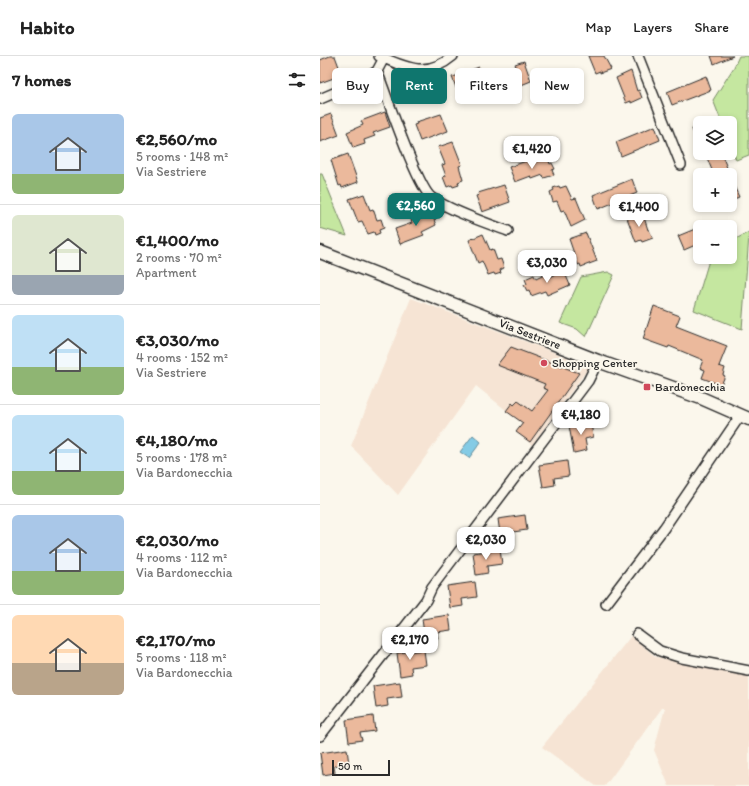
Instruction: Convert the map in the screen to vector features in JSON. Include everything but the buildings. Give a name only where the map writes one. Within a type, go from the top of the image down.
[{"type":"main road","name":"Via Sestriere","points":[[320,252],[598,360],[701,398],[745,418]]},
{"type":"street","points":[[378,68],[381,57],[402,66],[422,70],[437,67],[453,56]]},
{"type":"street","points":[[638,56],[681,165]]},
{"type":"street","points":[[383,87],[419,180],[431,198],[508,231]]},
{"type":"street","points":[[320,99],[332,94]]},
{"type":"street","points":[[320,736],[426,600],[432,587],[588,381],[598,360]]},
{"type":"street","name":"Via Sestriere","points":[[606,604],[745,418]]},
{"type":"street","points":[[637,634],[660,651],[682,658],[749,671]]},
{"type":"shaded area","points":[[411,298],[590,366],[532,445],[516,432],[522,423],[476,386],[398,495],[351,446]]},
{"type":"shaded area","points":[[631,636],[656,657],[749,677],[749,786],[669,786],[654,750],[665,708],[662,708],[605,786],[596,786],[542,747]]},
{"type":"green space","points":[[739,56],[749,56],[749,155],[737,160],[737,116],[719,116],[713,100],[734,67]]},
{"type":"green space","points":[[320,174],[322,174],[347,236],[320,228]]},
{"type":"green space","points":[[749,232],[742,329],[694,310],[708,264],[737,264],[737,238]]},
{"type":"green space","points":[[608,272],[614,275],[586,337],[577,329],[560,323],[581,277]]},
{"type":"water","points":[[473,435],[481,442],[469,458],[460,452]]},
{"type":"place","name":"Shopping Center","points":[[544,363]]},
{"type":"place","name":"Bardonecchia","points":[[647,387]]}]
